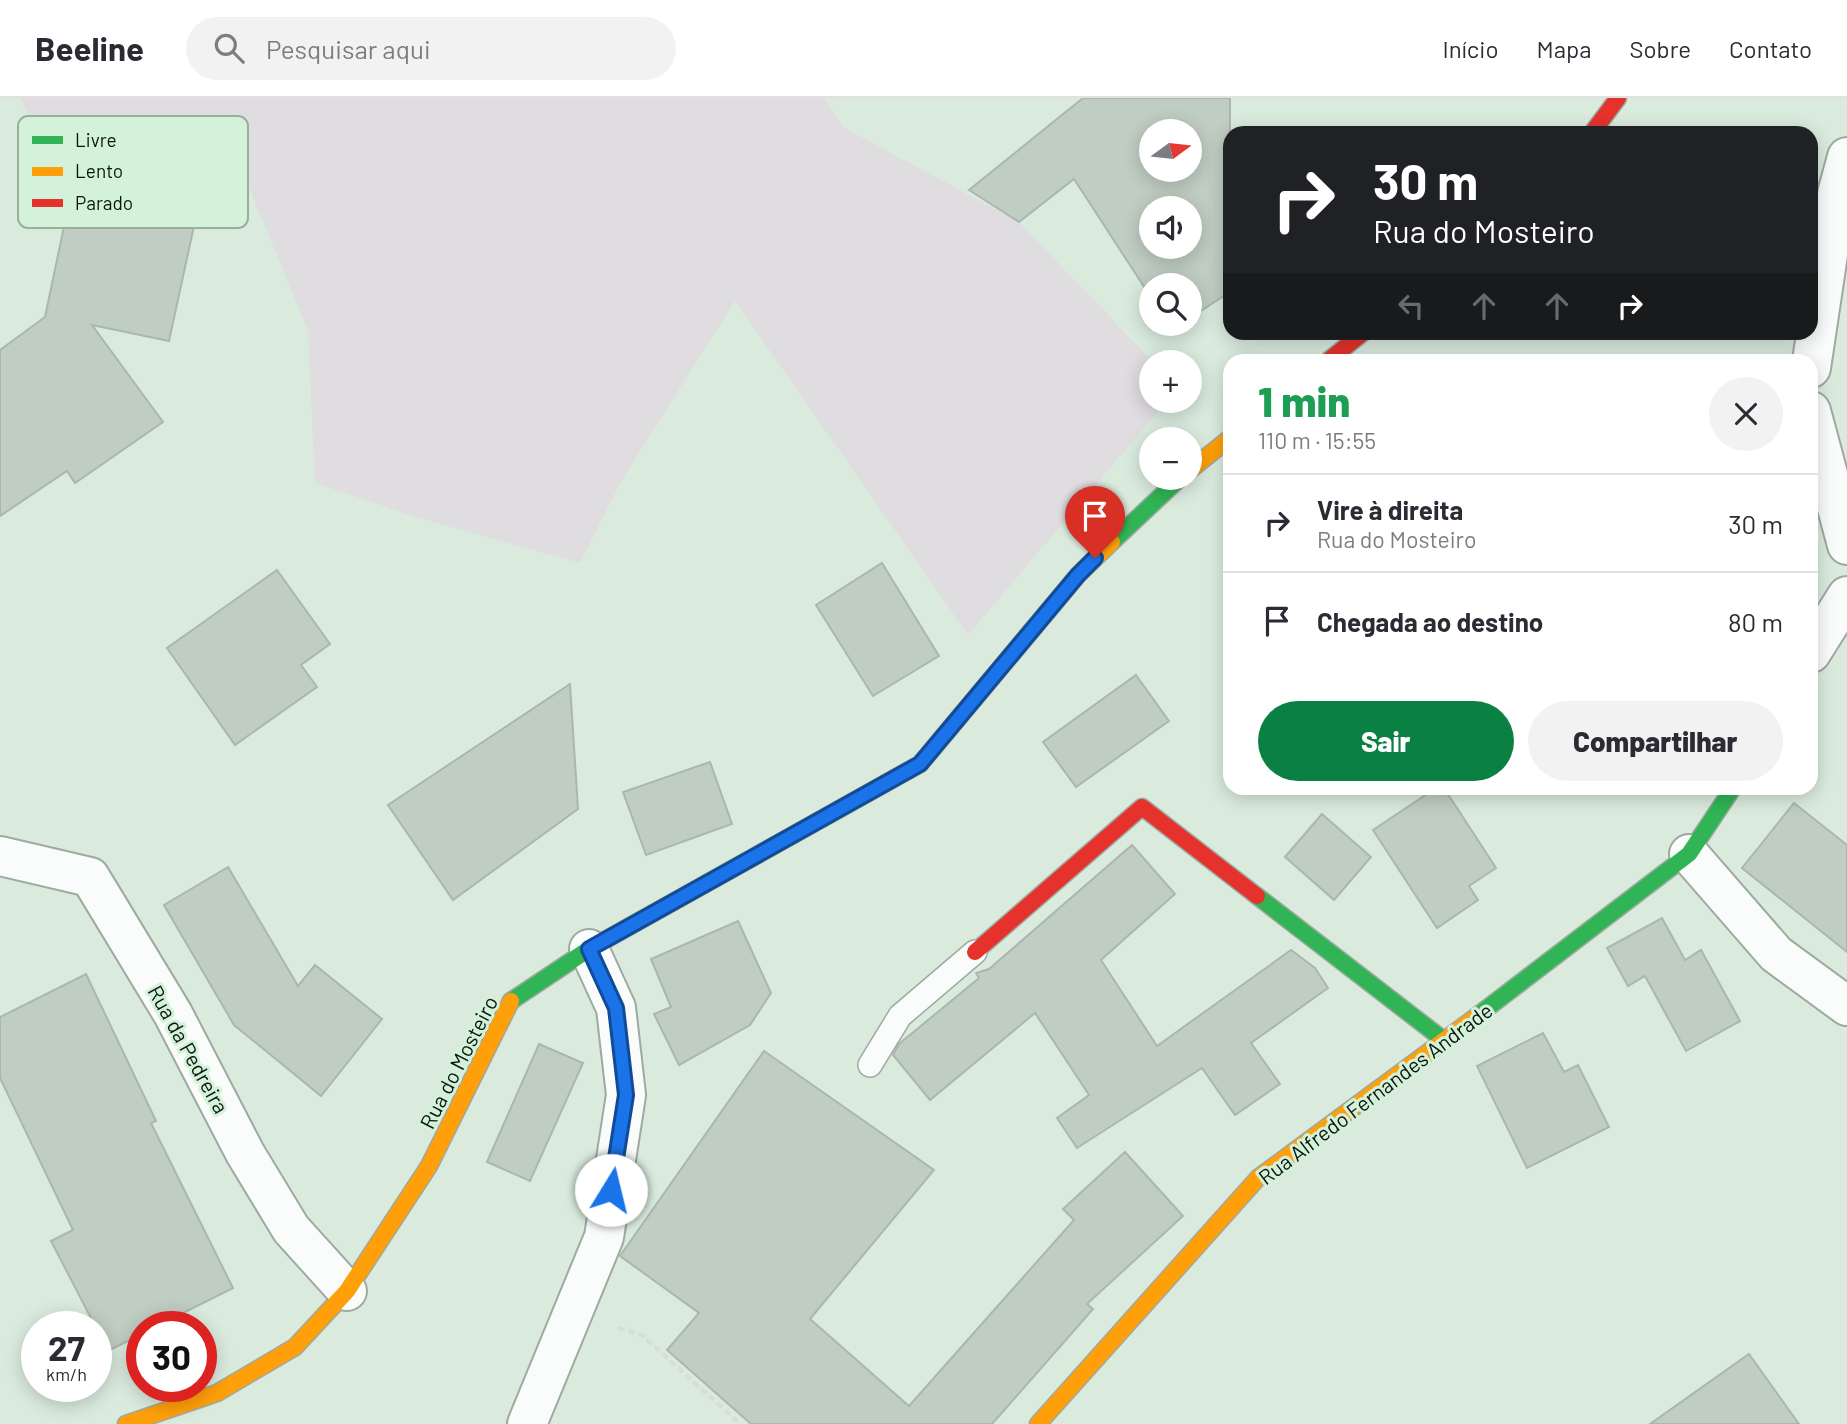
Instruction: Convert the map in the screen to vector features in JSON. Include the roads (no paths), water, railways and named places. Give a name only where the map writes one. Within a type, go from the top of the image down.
[{"type":"main road","points":[[1597,126],[1618,98]]},
{"type":"main road","points":[[1336,354],[1354,340]]},
{"type":"main road","points":[[1202,460],[1223,444]]},
{"type":"main road","name":"Rua do Mosteiro","points":[[126,1424],[217,1393],[295,1347],[347,1291],[429,1166],[511,1001],[589,949],[920,764],[1078,575],[1167,490]]},
{"type":"main road","name":"Rua Alfredo Fernandes Andrade","points":[[1038,1424],[1258,1178],[1445,1041],[1689,854],[1728,795]]},
{"type":"main road","points":[[975,952],[1142,807],[1445,1041]]},
{"type":"street","points":[[1818,323],[1838,194],[1847,157]]},
{"type":"street","points":[[1818,437],[1847,545]]},
{"type":"street","points":[[1818,642],[1847,596]]},
{"type":"street","points":[[1689,854],[1776,954],[1847,1006]]},
{"type":"street","name":"Rua da Pedreira","points":[[0,856],[90,877],[173,1014],[245,1153],[291,1229],[347,1291]]},
{"type":"street","points":[[527,1424],[604,1237],[626,1095],[616,1008],[589,949]]},
{"type":"lane","points":[[870,1065],[900,1016],[975,952]]}]
